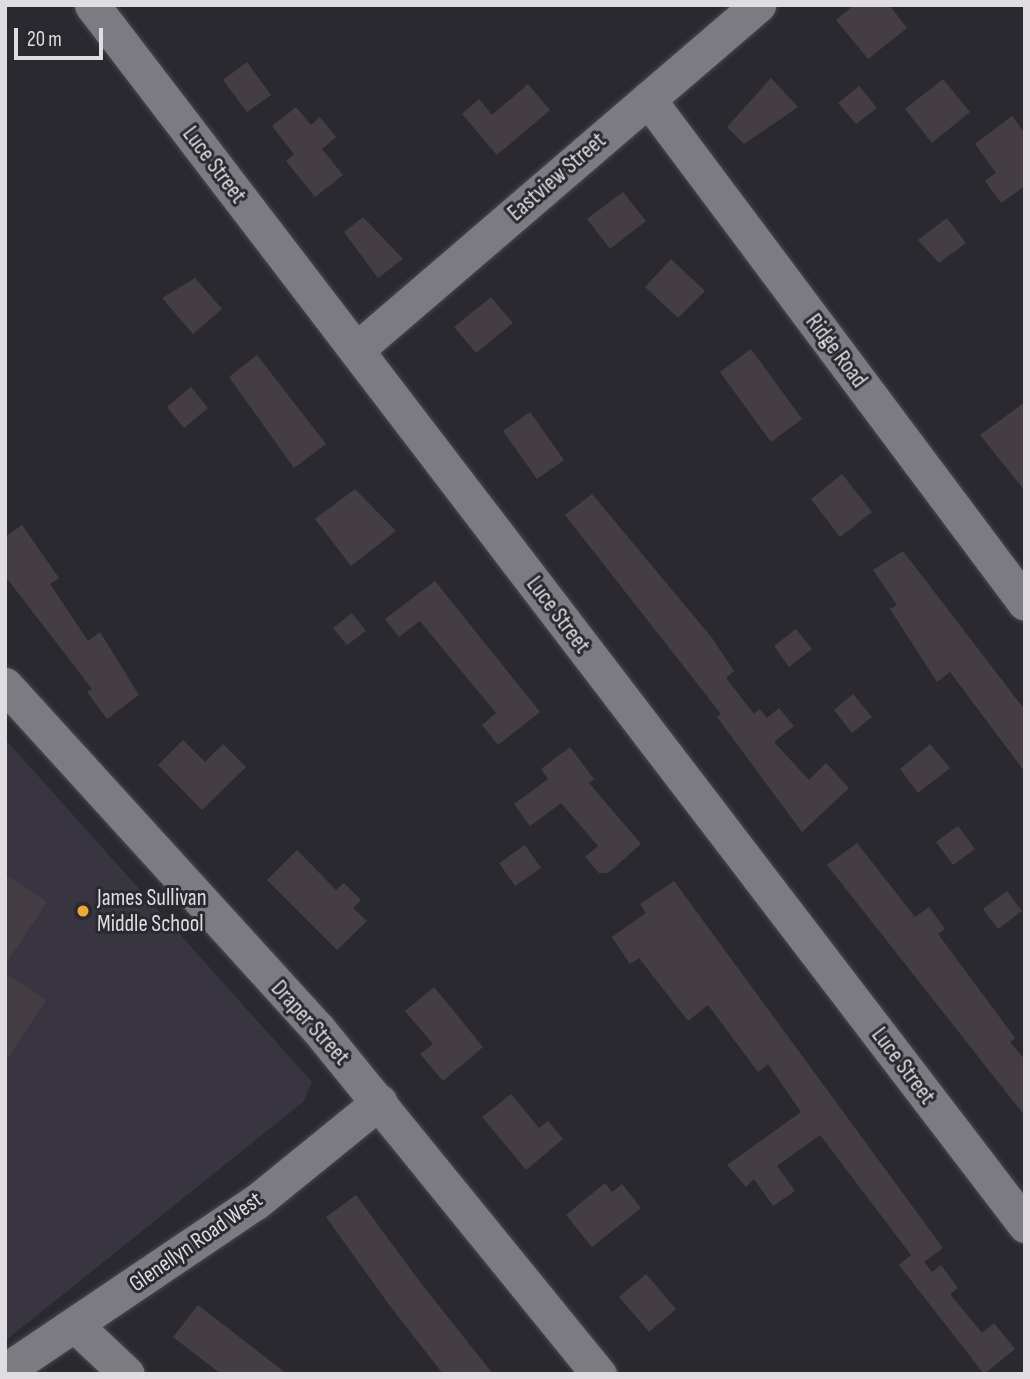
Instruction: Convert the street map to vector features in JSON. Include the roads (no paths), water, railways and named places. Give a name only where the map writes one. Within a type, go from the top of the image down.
[{"type":"street","name":"Luce Street","points":[[92,5],[1025,1225]]},
{"type":"street","name":"Eastview Street","points":[[356,350],[758,5]]},
{"type":"street","name":"Ridge Road","points":[[648,99],[1025,603]]},
{"type":"street","name":"Draper Street","points":[[5,685],[379,1102],[599,1374]]},
{"type":"street","name":"Glenellyn Road West","points":[[5,1371],[256,1202],[379,1102]]},
{"type":"street","points":[[75,1325],[127,1374]]},
{"type":"place","name":"James Sullivan Middle School","points":[[83,911]]}]
